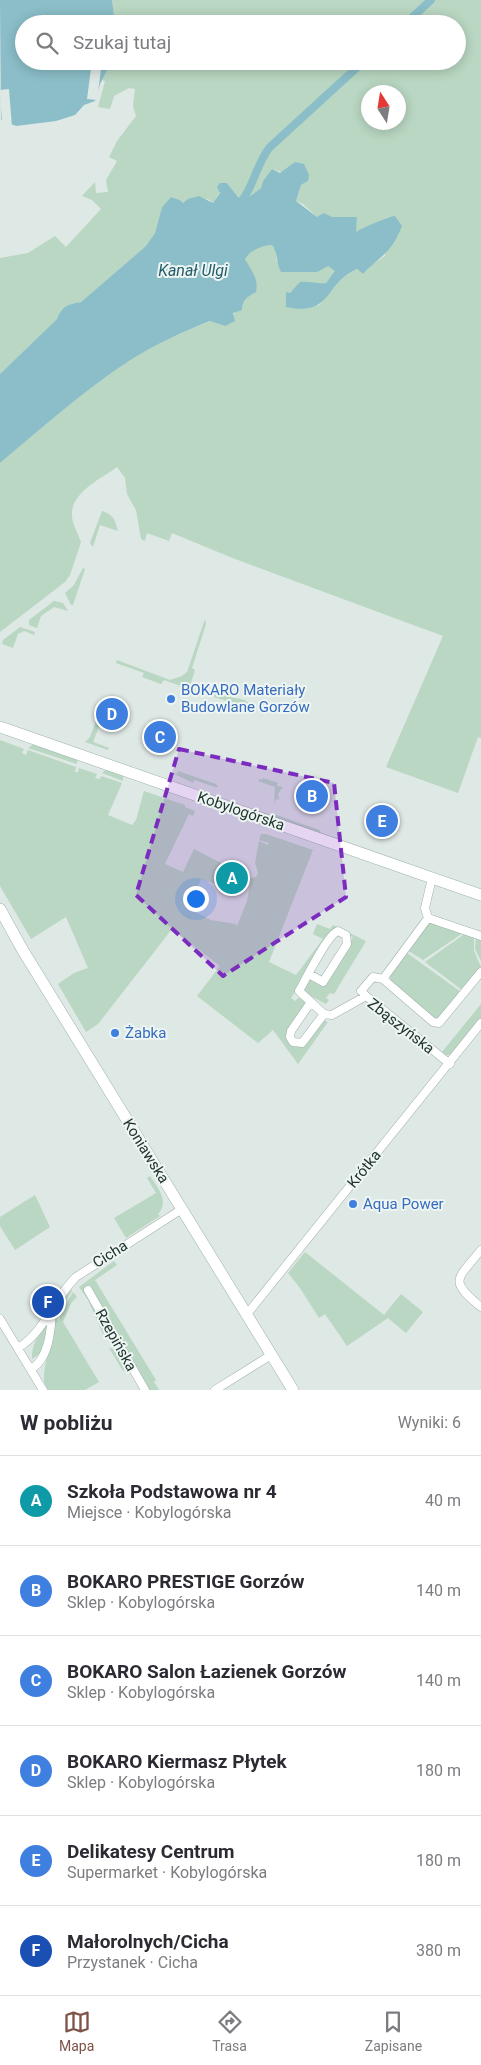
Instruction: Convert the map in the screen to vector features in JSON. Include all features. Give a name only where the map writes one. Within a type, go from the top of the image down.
[{"type":"main road","name":"Kobylogórska","points":[[0,727],[481,895]]},
{"type":"main road","name":"Koniawska","points":[[0,909],[21,948],[293,1390]]},
{"type":"main road","name":"Koniawska","points":[[0,920],[21,948]]},
{"type":"street","points":[[428,918],[425,908],[432,878]]},
{"type":"street","points":[[428,918],[481,936]]},
{"type":"street","points":[[383,979],[428,918]]},
{"type":"street","points":[[309,974],[323,982],[347,944],[346,935],[343,932],[335,932],[332,935],[309,974],[299,991],[311,1002],[324,1014],[302,1043],[293,1042],[290,1037],[291,1031],[311,1002]]},
{"type":"street","points":[[366,996],[360,991],[372,977],[383,979],[436,1023],[442,1021],[481,972]]},
{"type":"street","name":"Zbąszyńska","points":[[324,1014],[332,1015],[366,996],[450,1064]]},
{"type":"street","name":"Krótka","points":[[247,1314],[481,1024]]},
{"type":"street","name":"Cicha","points":[[52,1312],[64,1291],[82,1272],[182,1209]]},
{"type":"street","points":[[481,1250],[459,1280],[459,1286],[463,1292],[481,1307]]},
{"type":"street","name":"Rzepińska","points":[[88,1290],[144,1390]]},
{"type":"street","points":[[18,1348],[31,1339],[52,1312]]},
{"type":"street","points":[[31,1369],[40,1362],[44,1353],[52,1321],[52,1312]]},
{"type":"street","points":[[0,1318],[43,1390]]},
{"type":"street","points":[[215,1390],[271,1355]]},
{"type":"highlighted area","points":[[179,749],[334,783],[346,897],[223,976],[136,895]]},
{"type":"green space","points":[[112,0],[481,0],[481,738],[478,737],[458,793],[386,767],[443,636],[230,557],[172,533],[169,541],[147,533],[145,541],[141,539],[136,510],[127,494],[125,478],[117,467],[87,487],[72,508],[74,526],[81,542],[70,575],[65,582],[0,632],[0,463],[79,397],[139,355],[168,339],[211,321],[225,326],[246,297],[256,292],[245,259],[257,249],[272,245],[277,262],[328,266],[336,271],[326,283],[298,286],[290,293],[286,292],[318,306],[345,276],[357,269],[363,274],[385,256],[388,217],[355,233],[357,217],[317,217],[303,204],[296,201],[301,185],[308,181],[272,169],[263,181],[261,188],[242,202],[227,183],[220,183],[220,192],[213,203],[208,199],[183,203],[171,197],[162,207],[155,233],[146,246],[81,302],[63,308],[57,319],[0,374],[0,258],[28,253],[55,236],[66,247],[101,209],[92,200],[82,196],[95,182],[96,193],[108,192],[106,180],[117,161],[109,157],[117,141],[136,116],[133,106],[135,89],[129,88],[114,96],[110,109],[98,107],[105,81],[102,80],[107,70],[466,70],[466,15],[114,15]]},
{"type":"green space","points":[[102,511],[113,518],[118,531],[100,525],[93,547],[90,543]]},
{"type":"green space","points":[[83,568],[85,569],[73,605],[71,605],[65,593],[74,585]]},
{"type":"green space","points":[[54,601],[63,603],[68,611],[54,607],[41,616],[37,628],[29,625],[29,620]]},
{"type":"green space","points":[[205,619],[206,624],[192,668],[195,670],[189,689],[164,680],[161,684],[142,677],[144,673],[116,663],[117,660],[170,680],[182,676],[187,672]]},
{"type":"green space","points":[[20,627],[35,632],[34,635],[24,631],[18,634],[13,648],[2,644],[3,640]]},
{"type":"green space","points":[[215,694],[245,700],[250,705],[250,708],[214,697]]},
{"type":"green space","points":[[103,702],[108,703],[93,742],[109,748],[108,750],[85,742],[90,737]]},
{"type":"green space","points":[[0,740],[24,749],[22,753],[26,755],[28,750],[76,767],[75,772],[78,772],[79,768],[97,774],[95,778],[100,779],[101,776],[122,783],[108,815],[132,825],[136,820],[144,791],[185,805],[185,807],[195,811],[193,816],[189,814],[165,864],[183,872],[194,849],[225,865],[215,884],[201,879],[189,909],[211,920],[236,924],[237,926],[247,901],[251,878],[256,877],[258,873],[255,863],[259,841],[268,845],[269,843],[259,840],[261,834],[313,850],[269,962],[296,975],[323,939],[313,934],[317,924],[330,929],[333,925],[366,941],[334,994],[330,993],[326,998],[329,1000],[326,1004],[305,993],[305,985],[310,980],[324,987],[353,937],[335,929],[291,998],[295,1001],[298,998],[303,999],[306,1003],[286,1034],[290,1044],[294,1047],[302,1046],[323,1020],[328,1022],[298,1064],[273,1030],[258,1043],[197,996],[220,966],[172,929],[98,1024],[86,1032],[58,984],[74,973],[88,968],[66,917],[31,939],[0,886]]},
{"type":"green space","points":[[34,744],[77,759],[77,764],[28,748]]},
{"type":"green space","points":[[107,769],[123,776],[123,781],[102,773]]},
{"type":"green space","points":[[178,771],[216,784],[218,788],[194,780],[193,783],[170,772],[177,774]]},
{"type":"green space","points":[[263,778],[278,783],[277,786],[283,787],[278,794],[279,800],[276,799],[274,804],[275,787],[258,781]]},
{"type":"green space","points":[[271,813],[320,830],[321,835],[271,816]]},
{"type":"green space","points":[[434,922],[463,933],[423,960],[409,951],[427,925]]},
{"type":"green space","points":[[466,933],[474,937],[474,951],[481,967],[462,990],[425,962]]},
{"type":"green space","points":[[476,937],[481,939],[481,961],[475,949]]},
{"type":"green space","points":[[407,953],[461,992],[438,1018],[431,1018],[391,982],[390,975]]},
{"type":"green space","points":[[481,1004],[481,1018],[452,1055],[446,1055],[442,1052]]},
{"type":"green space","points":[[150,1176],[163,1199],[163,1204],[158,1214],[160,1216],[126,1238],[114,1218],[156,1193],[147,1178]]},
{"type":"green space","points":[[35,1195],[50,1227],[15,1250],[0,1226],[0,1217]]},
{"type":"green space","points":[[305,1252],[384,1315],[401,1294],[423,1312],[406,1333],[388,1318],[347,1346],[325,1314],[319,1318],[288,1273]]},
{"type":"green space","points":[[114,1261],[117,1265],[95,1280],[156,1380],[154,1382],[159,1390],[147,1390],[87,1289],[105,1328],[106,1332],[103,1334],[88,1300],[79,1287]]},
{"type":"green space","points":[[71,1289],[72,1291],[57,1320],[59,1321],[61,1313],[73,1292],[77,1297],[71,1303],[63,1322],[99,1382],[85,1390],[48,1390],[44,1382],[44,1374],[50,1341],[60,1309]]},
{"type":"green space","points":[[49,1322],[41,1353],[32,1359],[36,1339]]},
{"type":"green space","points":[[109,1348],[116,1349],[125,1363],[125,1370],[123,1371]]},
{"type":"water","points":[[0,0],[112,0],[114,15],[15,15],[15,70],[107,70],[100,84],[95,101],[84,105],[75,115],[56,121],[16,126],[1,120]]},
{"type":"water","name":"Kanał Ulgi","points":[[295,162],[304,164],[309,175],[308,181],[301,185],[296,201],[317,217],[324,213],[332,217],[357,217],[356,232],[386,218],[395,216],[402,226],[390,248],[363,274],[357,269],[346,275],[320,303],[301,309],[286,307],[286,292],[290,293],[300,282],[326,283],[335,271],[328,266],[317,272],[281,272],[272,245],[257,249],[245,259],[255,279],[256,292],[246,299],[242,310],[233,313],[235,321],[225,326],[210,321],[168,339],[139,355],[79,397],[0,463],[0,374],[57,319],[63,308],[81,302],[146,246],[155,233],[162,207],[171,197],[183,203],[188,199],[199,196],[213,203],[220,193],[217,187],[220,183],[227,183],[242,202],[261,188],[263,181],[272,169],[280,173]]},
{"type":"pier","points":[[91,70],[101,70],[97,100],[87,99]]},
{"type":"pier","points":[[9,89],[12,127],[2,124],[0,90]]},
{"type":"waterway","name":"Kanał Ulgi","points":[[415,15],[431,0]]},
{"type":"waterway","name":"Kanał Ulgi","points":[[235,208],[246,195],[270,147],[354,70]]},
{"type":"place","name":"BOKARO Materiały Budowlane Gorzów","points":[[171,699]]},
{"type":"place","name":"BOKARO Kiermasz Płytek","points":[[112,714]]},
{"type":"place","name":"BOKARO Salon Łazienek Gorzów","points":[[160,737]]},
{"type":"place","name":"BOKARO PRESTIGE Gorzów","points":[[312,796]]},
{"type":"place","name":"Delikatesy Centrum","points":[[382,821]]},
{"type":"place","name":"Szkoła Podstawowa nr 4","points":[[232,878]]},
{"type":"place","name":"Żabka","points":[[115,1033]]},
{"type":"place","name":"Aqua Power","points":[[353,1204]]},
{"type":"place","name":"Małorolnych/Cicha","points":[[48,1302]]}]
